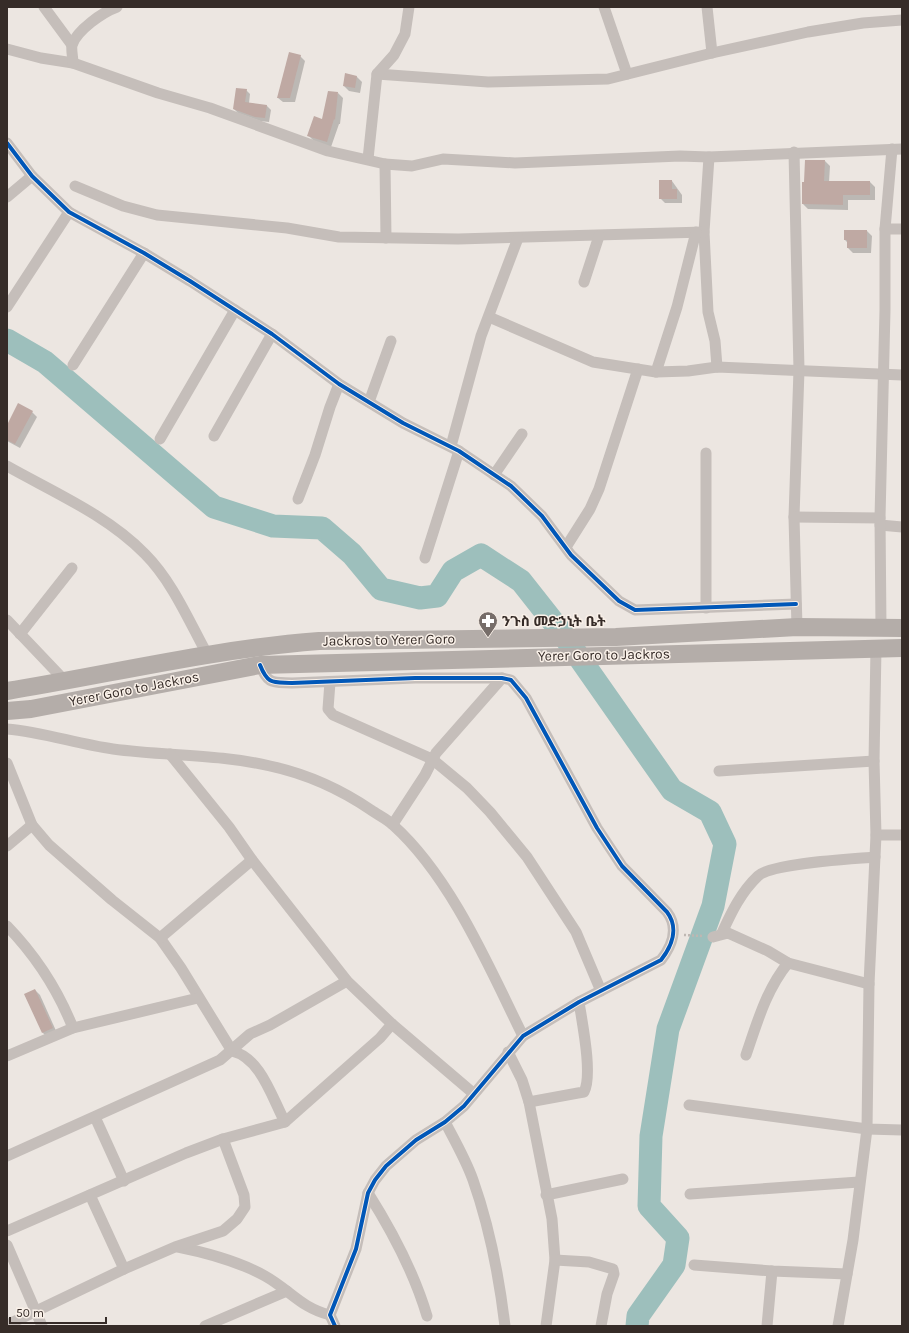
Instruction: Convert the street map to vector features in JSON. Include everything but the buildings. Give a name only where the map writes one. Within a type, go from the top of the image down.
[{"type":"main road","name":"Jackros to Yerer Goro","points":[[7,691],[214,653],[272,644],[319,641],[616,637],[797,627],[902,628]]},
{"type":"main road","name":"Yerer Goro to Jackros","points":[[7,711],[31,709],[260,665],[305,662],[902,648]]},
{"type":"street","points":[[44,7],[72,45],[73,63]]},
{"type":"street","points":[[368,159],[377,74],[394,55],[405,34],[410,7]]},
{"type":"street","points":[[604,7],[627,74]]},
{"type":"street","points":[[707,7],[712,53]]},
{"type":"street","points":[[72,45],[78,35],[110,8]]},
{"type":"street","points":[[377,74],[488,82],[608,79],[712,53],[808,32],[863,23],[902,20]]},
{"type":"street","points":[[7,49],[41,58],[73,63],[158,93],[210,108],[328,151],[368,159],[384,164],[412,166],[443,159],[515,164],[680,156],[709,157],[794,152],[897,149],[885,229],[885,310],[880,522],[881,628]]},
{"type":"street","points":[[7,143],[32,176],[69,212],[114,238],[144,253],[272,334],[339,384],[403,423],[455,449],[511,486],[542,516],[571,555],[619,601],[634,610],[796,604]]},
{"type":"street","points":[[794,152],[799,370],[794,517],[797,627]]},
{"type":"street","points":[[656,372],[700,232],[709,157]]},
{"type":"street","points":[[384,164],[386,238]]},
{"type":"street","points":[[7,197],[32,176]]},
{"type":"street","points":[[75,186],[123,206],[157,214],[287,228],[339,237],[518,238],[700,232]]},
{"type":"street","points":[[7,307],[69,212]]},
{"type":"street","points":[[885,229],[902,229]]},
{"type":"street","points":[[700,232],[708,312],[715,341],[717,367]]},
{"type":"street","points":[[584,282],[599,236]]},
{"type":"street","points":[[425,558],[455,449],[481,336],[518,238]]},
{"type":"street","points":[[73,365],[144,253]]},
{"type":"street","points":[[160,439],[235,310]]},
{"type":"street","points":[[489,317],[593,362],[656,372],[688,371],[717,367],[902,375]]},
{"type":"street","points":[[214,436],[272,334]]},
{"type":"street","points":[[369,402],[391,341]]},
{"type":"street","points":[[566,547],[590,509],[599,489],[638,369]]},
{"type":"street","points":[[298,499],[315,455],[330,406],[339,384]]},
{"type":"street","points":[[494,475],[522,434]]},
{"type":"street","points":[[706,453],[706,608]]},
{"type":"street","points":[[7,466],[106,523],[127,537],[145,554],[214,653]]},
{"type":"street","points":[[794,517],[880,522],[902,527]]},
{"type":"street","points":[[20,634],[72,568]]},
{"type":"street","points":[[7,620],[65,681]]},
{"type":"street","points":[[838,1326],[853,1240],[859,1182],[867,1130],[869,984],[876,835],[874,761],[876,648]]},
{"type":"street","points":[[260,665],[265,677],[273,682],[330,682],[415,678],[502,678],[511,680],[526,698],[578,796],[622,866],[672,919],[674,928],[669,949],[661,960],[579,1002],[523,1036],[464,1106],[446,1122],[416,1140],[398,1155],[374,1180],[368,1193],[356,1249],[330,1315]]},
{"type":"street","points":[[393,824],[425,775],[432,759],[444,743],[502,678]]},
{"type":"street","points":[[330,682],[328,709],[333,715],[432,759],[467,788],[490,812],[527,857],[576,932],[601,990]]},
{"type":"street","points":[[7,729],[30,731],[113,749],[233,759],[270,766],[311,778],[338,789],[393,824],[416,850],[444,886],[465,922],[523,1036]]},
{"type":"street","points":[[170,754],[229,827],[252,860],[347,981],[392,1024],[473,1094]]},
{"type":"street","points":[[719,771],[874,761]]},
{"type":"street","points":[[7,763],[32,825],[49,845],[112,900],[160,938],[181,968],[198,998],[232,1051],[244,1055],[258,1070],[285,1122]]},
{"type":"street","points":[[7,846],[32,825]]},
{"type":"street","points":[[876,835],[902,834]]},
{"type":"street","points":[[717,935],[742,896],[759,875],[782,868],[875,857]]},
{"type":"street","points":[[160,938],[252,860]]},
{"type":"street","points":[[7,926],[22,942],[52,985],[73,1028]]},
{"type":"street","points":[[717,935],[728,933],[749,941],[788,963],[869,984]]},
{"type":"street","points":[[746,1055],[766,997],[778,975],[788,963]]},
{"type":"street","points":[[7,1156],[220,1060],[232,1051],[243,1038],[270,1025],[347,981]]},
{"type":"street","points":[[7,1056],[73,1028],[198,998]]},
{"type":"street","points":[[529,1102],[584,1092],[588,1074],[579,1002]]},
{"type":"street","points":[[7,1231],[186,1153],[223,1139],[285,1122],[380,1038],[392,1024]]},
{"type":"street","points":[[508,1052],[522,1080],[529,1102],[546,1195],[552,1219],[555,1260],[546,1326]]},
{"type":"street","points":[[689,1105],[867,1130],[902,1130]]},
{"type":"street","points":[[95,1117],[124,1181]]},
{"type":"street","points":[[446,1122],[472,1178],[483,1210],[498,1270],[505,1326]]},
{"type":"street","points":[[7,1325],[124,1269],[175,1247],[223,1231],[237,1219],[245,1208],[244,1195],[223,1139]]},
{"type":"street","points":[[546,1195],[623,1179]]},
{"type":"street","points":[[690,1194],[859,1182]]},
{"type":"street","points":[[368,1193],[389,1225],[420,1292],[427,1316]]},
{"type":"street","points":[[90,1195],[124,1269]]},
{"type":"street","points":[[7,1245],[42,1326]]},
{"type":"street","points":[[175,1247],[202,1252],[230,1261],[264,1276],[306,1306],[330,1315],[335,1326]]},
{"type":"street","points":[[555,1260],[589,1262],[612,1269],[614,1274],[607,1294],[601,1326]]},
{"type":"street","points":[[694,1265],[772,1271],[846,1274]]},
{"type":"street","points":[[767,1326],[772,1271]]},
{"type":"street","points":[[206,1326],[287,1291]]},
{"type":"path","points":[[679,934],[717,935]]},
{"type":"waterway","points":[[7,340],[45,362],[214,507],[273,526],[322,528],[352,554],[381,589],[420,598],[437,596],[453,571],[481,555],[521,581],[562,633],[672,790],[710,812],[725,844],[713,906],[668,1029],[651,1136],[649,1206],[678,1238],[674,1265],[638,1316],[637,1326]]},
{"type":"cycle path","points":[[7,143],[32,176],[69,212],[144,253],[190,281],[272,334],[339,384],[403,423],[459,451],[511,486],[542,516],[571,555],[619,601],[635,610],[796,604]]},
{"type":"cycle path","points":[[260,665],[269,679],[280,683],[415,678],[502,678],[511,680],[526,698],[597,828],[622,866],[667,912],[673,924],[673,937],[665,955],[661,960],[579,1002],[523,1036],[464,1106],[445,1122],[416,1140],[386,1166],[375,1180],[368,1193],[356,1249],[330,1315],[335,1326]]},
{"type":"place","name":"ንጉስ መድኃኒት ቤት","points":[[488,638]]}]
